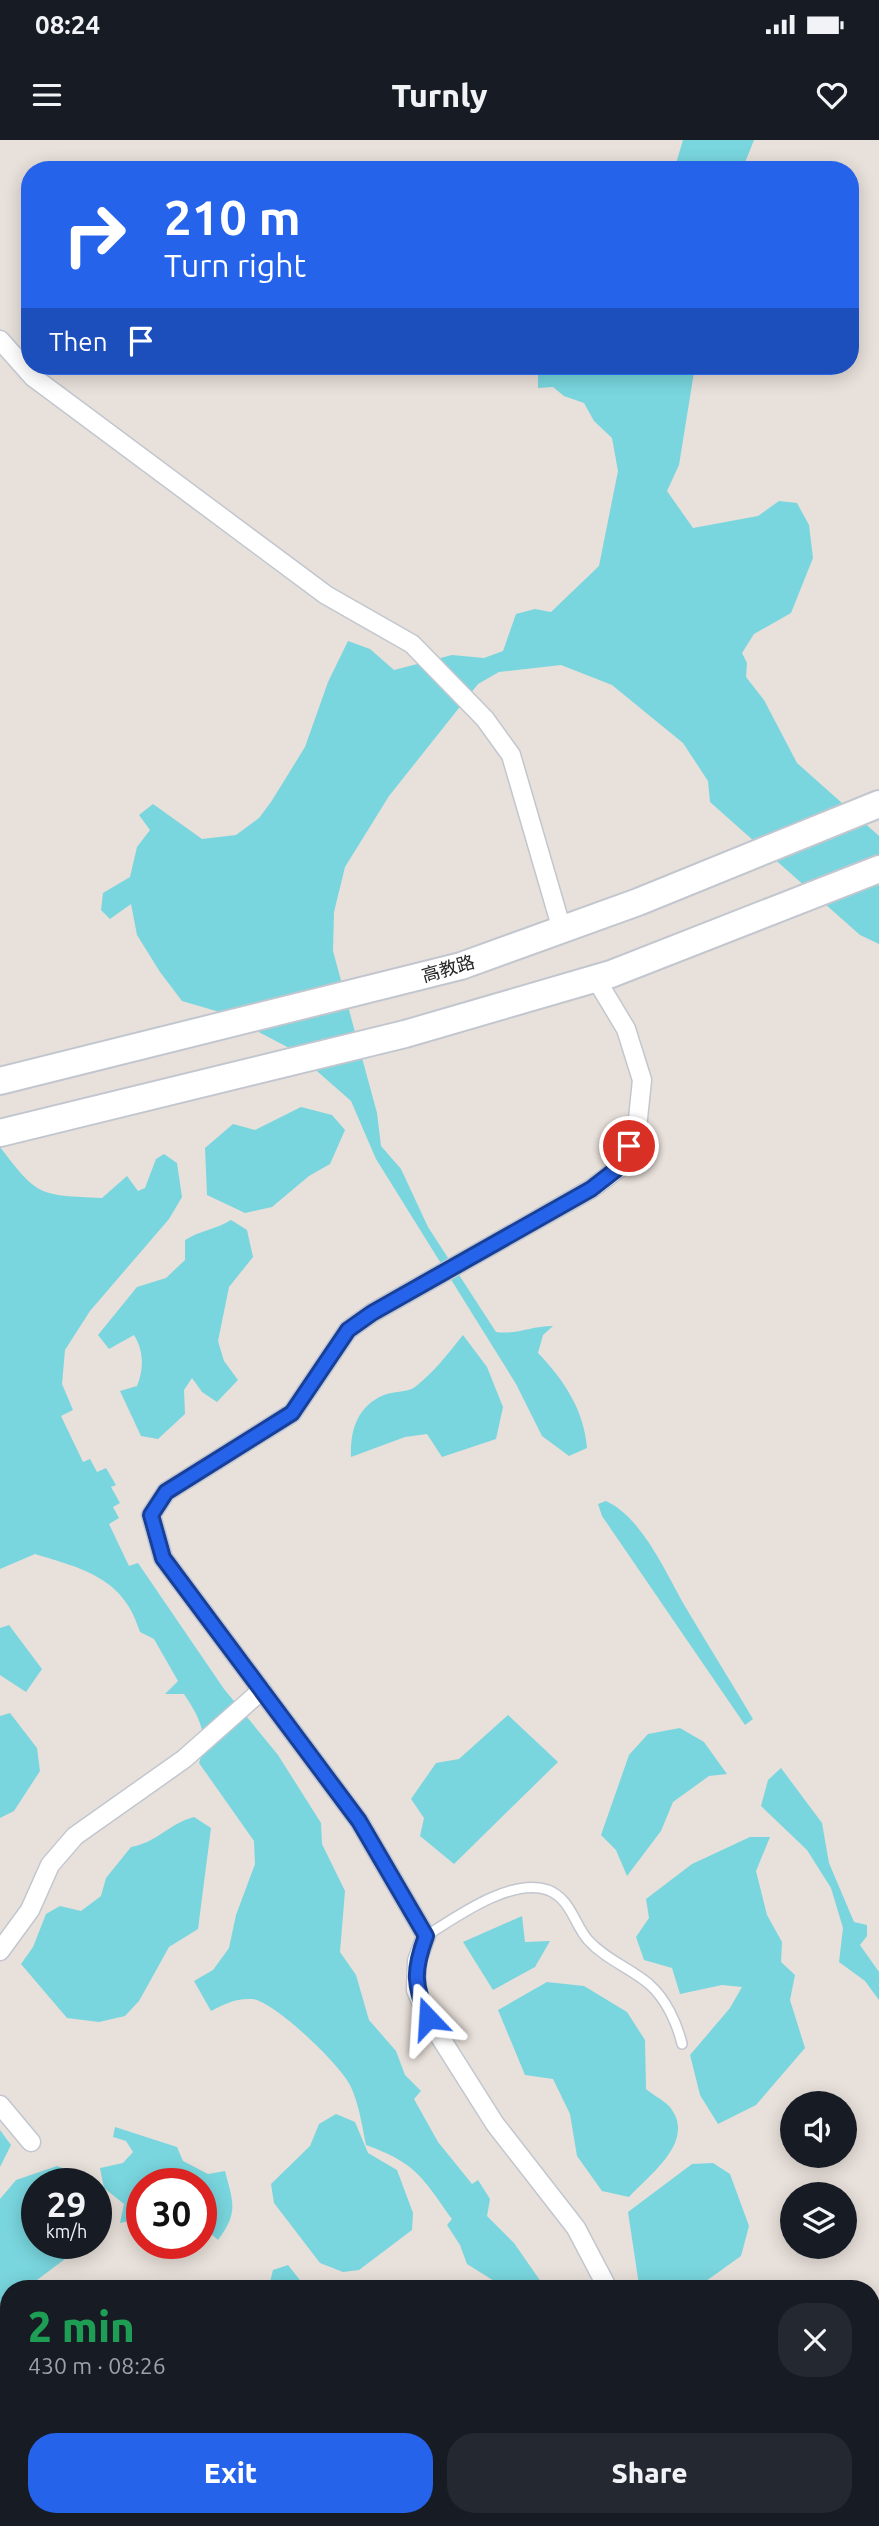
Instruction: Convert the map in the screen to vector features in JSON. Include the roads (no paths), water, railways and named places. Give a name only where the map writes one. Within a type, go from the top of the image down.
[{"type":"main road","name":"高教路","points":[[0,1081],[461,966],[722,869],[876,806]]},
{"type":"main road","points":[[0,1133],[405,1034],[596,979],[770,914],[879,869]]},
{"type":"street","points":[[0,340],[21,364]]},
{"type":"street","points":[[31,375],[326,595],[412,644],[485,719],[511,755],[562,930]]},
{"type":"street","points":[[596,979],[626,1029],[642,1080],[637,1128],[622,1165],[591,1189],[372,1313],[348,1330],[292,1413],[166,1492],[151,1515],[163,1558],[359,1821],[426,1936],[417,1961],[416,1990],[428,2018],[495,2124],[576,2228],[603,2280]]},
{"type":"street","points":[[0,1951],[30,1910],[50,1865],[75,1836],[184,1759],[262,1690]]},
{"type":"street","points":[[0,2105],[31,2143]]},
{"type":"lane","points":[[426,1936],[481,1901],[513,1890],[548,1890],[563,1900],[587,1939],[616,1964],[649,1984],[677,2022],[682,2044]]},
{"type":"water","points":[[683,140],[754,140],[746,161],[677,161]]},
{"type":"water","points":[[538,375],[694,375],[679,465],[667,491],[693,528],[758,516],[779,501],[797,503],[809,525],[813,558],[791,613],[754,634],[742,653],[747,663],[746,677],[764,700],[797,763],[879,836],[879,944],[860,935],[710,802],[708,781],[683,743],[612,685],[561,665],[499,672],[478,684],[389,796],[345,867],[334,912],[333,951],[377,1113],[381,1146],[401,1169],[428,1227],[496,1332],[553,1326],[543,1335],[538,1353],[571,1396],[582,1421],[587,1448],[569,1456],[542,1436],[516,1384],[376,1159],[351,1101],[293,1050],[223,1013],[182,1001],[137,935],[131,904],[110,919],[101,910],[103,893],[130,877],[137,847],[150,830],[139,815],[153,804],[202,839],[236,835],[259,818],[305,747],[328,682],[348,641],[370,649],[394,670],[452,655],[484,658],[503,651],[516,614],[535,609],[551,612],[599,566],[618,471],[612,438],[594,421],[584,403],[564,396],[553,387],[538,388]]},
{"type":"water","points":[[301,1107],[332,1115],[345,1130],[330,1164],[309,1176],[272,1207],[245,1213],[207,1195],[205,1148],[233,1124],[255,1130]]},
{"type":"water","points":[[0,1147],[23,1176],[42,1190],[65,1196],[102,1198],[127,1176],[138,1191],[145,1188],[156,1159],[164,1154],[177,1163],[182,1197],[169,1219],[90,1311],[65,1350],[62,1384],[73,1410],[61,1416],[83,1462],[90,1459],[97,1472],[106,1468],[116,1485],[111,1487],[120,1503],[113,1507],[119,1518],[109,1524],[129,1566],[138,1563],[224,1689],[278,1755],[321,1823],[322,1844],[345,1891],[340,1952],[356,1975],[369,2020],[396,2051],[405,2075],[421,2091],[414,2099],[438,2142],[472,2184],[478,2180],[490,2199],[487,2216],[514,2243],[540,2280],[493,2280],[467,2264],[460,2245],[447,2225],[452,2219],[425,2182],[407,2165],[366,2145],[358,2108],[345,2077],[322,2050],[291,2022],[262,2002],[252,1999],[241,1999],[211,2011],[194,1981],[213,1970],[229,1948],[236,1915],[255,1864],[254,1841],[199,1763],[203,1735],[198,1719],[184,1694],[165,1694],[178,1681],[154,1639],[140,1632],[124,1599],[100,1578],[35,1554],[0,1569]]},
{"type":"water","points":[[231,1220],[247,1230],[253,1257],[229,1287],[218,1341],[224,1361],[238,1380],[217,1402],[202,1392],[192,1378],[184,1390],[185,1414],[158,1439],[141,1436],[120,1391],[137,1386],[142,1367],[140,1347],[134,1335],[109,1349],[98,1335],[137,1287],[166,1278],[185,1260],[185,1240]]},
{"type":"water","points":[[463,1335],[487,1367],[503,1407],[496,1439],[442,1457],[427,1434],[405,1437],[351,1457],[354,1429],[367,1406],[384,1395],[415,1387],[435,1369]]},
{"type":"water","points":[[606,1501],[631,1520],[652,1548],[753,1719],[745,1725],[602,1516],[598,1504]]},
{"type":"water","points":[[9,1625],[42,1669],[26,1692],[0,1675],[0,1628]]},
{"type":"water","points":[[10,1713],[37,1748],[40,1771],[14,1811],[0,1818],[0,1716]]},
{"type":"water","points":[[508,1715],[558,1762],[454,1864],[420,1836],[424,1818],[411,1799],[436,1763],[459,1759]]},
{"type":"water","points":[[680,1728],[704,1742],[727,1774],[709,1776],[673,1802],[661,1831],[627,1876],[616,1850],[601,1835],[629,1755],[648,1734]]},
{"type":"water","points":[[781,1768],[822,1823],[829,1863],[854,1922],[867,1925],[867,1936],[860,1945],[879,1972],[879,2000],[865,1981],[839,1962],[843,1928],[831,1888],[807,1850],[761,1806],[768,1780]]},
{"type":"water","points":[[194,1817],[211,1828],[198,1929],[169,1947],[139,2001],[125,2016],[99,2022],[67,2018],[21,1964],[33,1947],[46,1914],[60,1906],[81,1911],[101,1896],[106,1878],[131,1847],[149,1841]]},
{"type":"water","points":[[750,1837],[770,1837],[756,1871],[767,1915],[782,1942],[781,1962],[795,1975],[790,2000],[805,2048],[756,2105],[718,2124],[700,2095],[690,2055],[730,2008],[742,1987],[722,1985],[680,1994],[672,1968],[644,1960],[636,1937],[649,1918],[646,1899],[692,1864]]},
{"type":"water","points":[[522,1916],[525,1942],[550,1941],[535,1967],[493,1990],[463,1942]]},
{"type":"water","points":[[547,1982],[584,1986],[627,2012],[645,2040],[646,2089],[669,2106],[676,2119],[678,2131],[668,2156],[629,2197],[602,2191],[577,2156],[570,2114],[553,2079],[525,2075],[498,2010]]},
{"type":"water","points":[[336,2114],[355,2122],[368,2153],[397,2170],[413,2213],[412,2230],[359,2270],[343,2272],[320,2263],[274,2203],[271,2184],[310,2146],[319,2124]]},
{"type":"water","points":[[115,2127],[177,2147],[183,2161],[196,2168],[126,2168],[126,2222],[120,2223],[124,2204],[112,2194],[112,2168],[100,2168],[123,2163],[133,2152],[126,2141],[113,2137]]},
{"type":"water","points":[[0,2130],[11,2145],[0,2167]]},
{"type":"water","points":[[713,2163],[730,2174],[749,2226],[741,2256],[708,2280],[638,2280],[628,2212],[692,2164]]},
{"type":"water","points":[[225,2171],[232,2214],[218,2240],[217,2172]]},
{"type":"water","points":[[21,2178],[21,2259],[65,2259],[37,2280],[0,2280],[0,2199],[16,2180]]},
{"type":"water","points":[[288,2265],[300,2280],[270,2280],[273,2270]]}]
